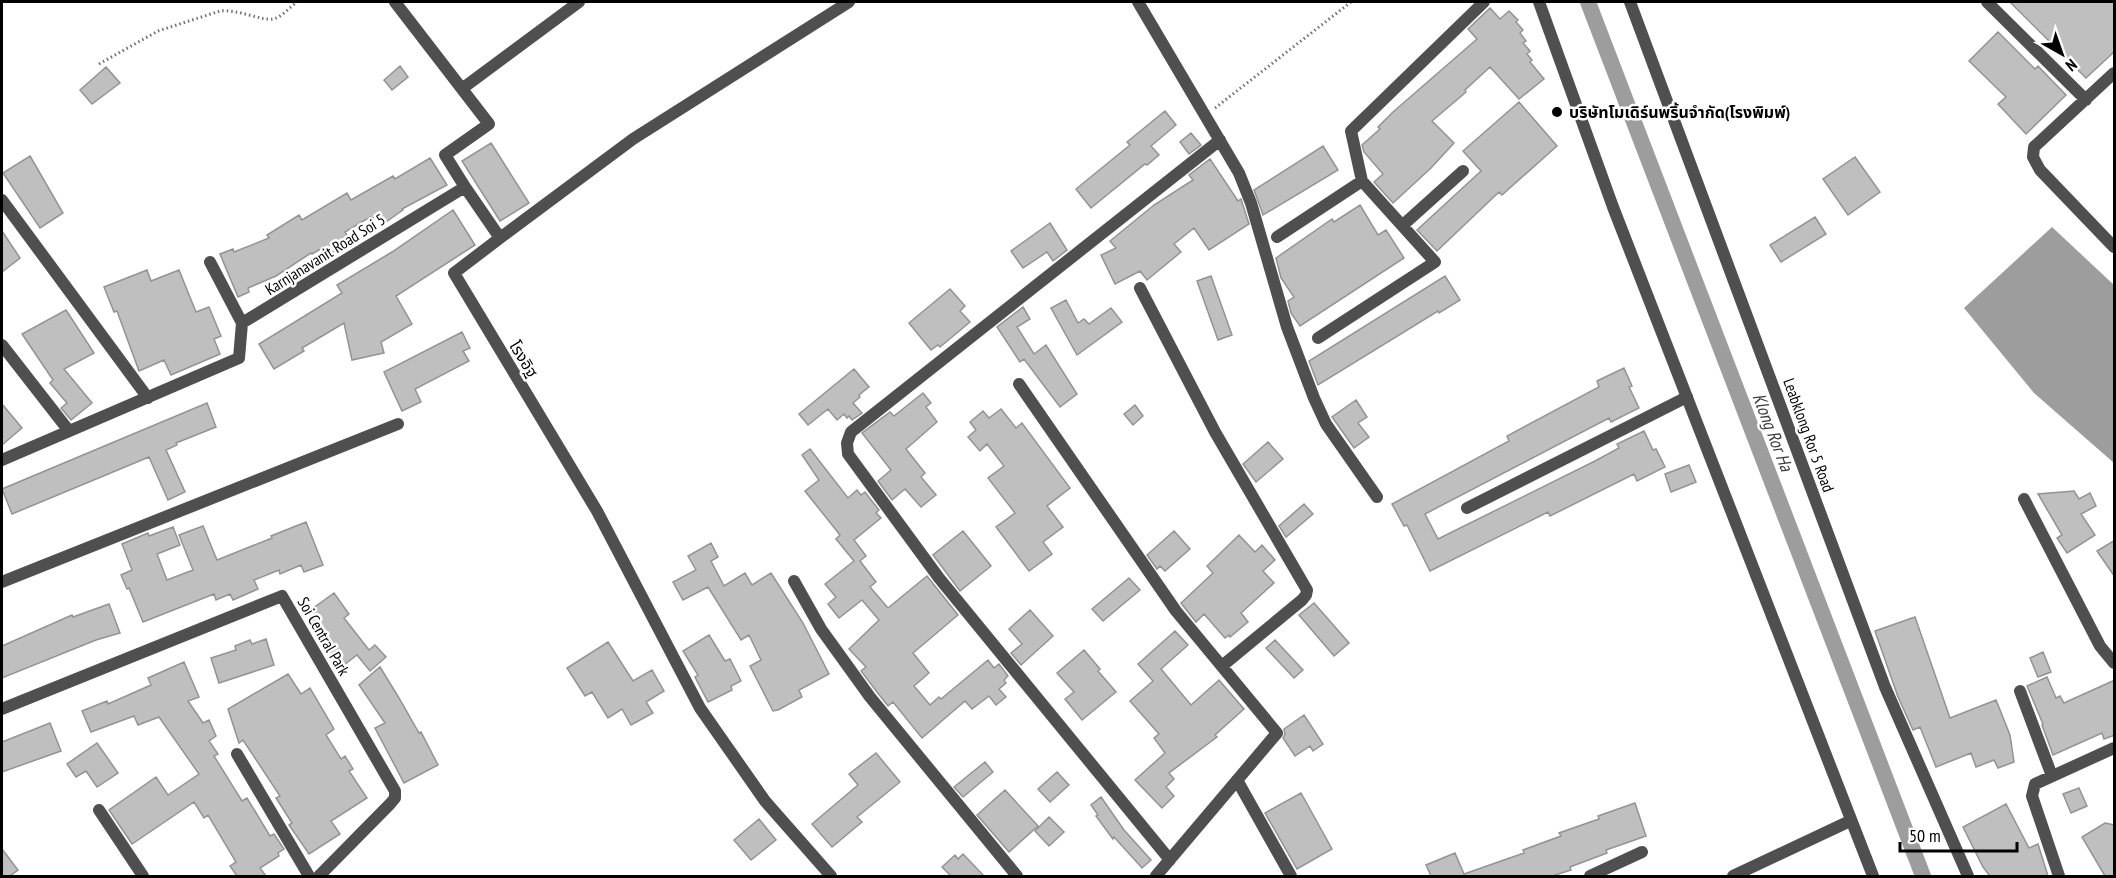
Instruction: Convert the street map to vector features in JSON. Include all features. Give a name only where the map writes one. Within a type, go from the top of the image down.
[{"type":"street","points":[[395,2],[489,124],[445,155],[500,238],[633,139],[849,2]]},
{"type":"street","points":[[463,88],[579,2]]},
{"type":"street","points":[[1138,2],[1207,114],[1239,173],[1251,203],[1287,327],[1314,398],[1326,424],[1377,497]]},
{"type":"street","points":[[1318,338],[1435,262],[1362,181],[1351,130],[1485,2]]},
{"type":"street","points":[[1539,2],[1613,207],[1873,876]]},
{"type":"street","name":"Leabklong Ror 5 Road","points":[[1630,2],[1885,687],[1968,876]]},
{"type":"street","points":[[1987,2],[2086,100]]},
{"type":"street","points":[[2115,73],[2034,147],[2033,157],[2040,170],[2115,247]]},
{"type":"street","points":[[1170,860],[939,578],[848,454],[847,444],[851,432],[1220,140]]},
{"type":"street","points":[[1403,225],[1463,171]]},
{"type":"street","points":[[1277,237],[1362,181]]},
{"type":"street","name":"Karnjanavanit Road Soi 5","points":[[242,323],[465,187]]},
{"type":"street","points":[[2,200],[148,398]]},
{"type":"street","name":"โรงอิฐ","points":[[500,238],[454,273],[597,511],[700,708],[765,801],[831,876]]},
{"type":"street","points":[[2,460],[239,358],[242,323],[210,262]]},
{"type":"street","points":[[1140,288],[1215,432],[1307,590],[1302,600],[1222,666]]},
{"type":"street","points":[[2,345],[69,431]]},
{"type":"street","points":[[1019,384],[1163,593],[1277,733],[1156,876]]},
{"type":"street","points":[[1467,508],[1688,397]]},
{"type":"street","points":[[2,582],[398,424]]},
{"type":"street","points":[[2025,499],[2100,646],[2115,663]]},
{"type":"street","points":[[794,581],[821,629],[870,697],[1017,876]]},
{"type":"street","name":"Soi Central Park","points":[[2,709],[282,596],[395,791],[395,798],[390,804],[319,876]]},
{"type":"street","points":[[2020,691],[2052,776]]},
{"type":"street","points":[[2059,876],[2032,795],[2035,784],[2115,748]]},
{"type":"street","points":[[237,754],[309,876]]},
{"type":"street","points":[[1237,780],[1291,876]]},
{"type":"street","points":[[99,810],[143,876]]},
{"type":"street","points":[[1732,876],[1850,821]]},
{"type":"street","points":[[1590,876],[1642,852]]},
{"type":"path","points":[[99,64],[158,31],[220,11],[238,11],[271,19],[279,16],[297,2]]},
{"type":"path","points":[[1207,114],[1351,2]]},
{"type":"shaded area","points":[[2052,227],[2114,285],[2114,463],[2034,393],[1964,308]]},
{"type":"building","points":[[2010,2],[2115,2],[2115,51],[2086,78]]},
{"type":"building","points":[[1490,8],[1500,19],[1509,11],[1518,20],[1516,22],[1523,30],[1520,33],[1526,41],[1523,43],[1530,51],[1527,54],[1532,60],[1530,62],[1544,79],[1519,99],[1490,67],[1465,90],[1466,92],[1432,121],[1454,143],[1393,203],[1374,182],[1383,174],[1364,152],[1362,145],[1380,129],[1378,127],[1393,112],[1477,39],[1468,29]]},
{"type":"building","points":[[1998,32],[2035,69],[2038,66],[2066,95],[2026,134],[1998,104],[2006,97],[1969,61]]},
{"type":"building","points":[[400,66],[408,77],[392,90],[384,80]]},
{"type":"building","points":[[106,67],[120,83],[92,104],[80,90]]},
{"type":"building","points":[[1519,102],[1557,146],[1502,195],[1499,192],[1437,251],[1417,230],[1481,171],[1463,151]]},
{"type":"building","points":[[1165,111],[1176,125],[1151,146],[1159,155],[1091,208],[1076,189],[1130,145],[1127,142]]},
{"type":"building","points":[[1191,133],[1201,145],[1189,154],[1180,142]]},
{"type":"building","points":[[491,143],[529,203],[500,221],[462,161]]},
{"type":"building","points":[[1323,146],[1338,170],[1263,215],[1254,190]]},
{"type":"building","points":[[30,156],[63,213],[40,228],[3,173]]},
{"type":"building","points":[[1855,157],[1880,192],[1848,215],[1823,179]]},
{"type":"building","points":[[430,158],[447,185],[402,209],[386,222],[381,214],[371,219],[370,217],[345,232],[351,242],[329,255],[324,247],[311,253],[276,276],[248,288],[249,292],[238,297],[220,254],[233,249],[234,252],[269,238],[267,235],[299,215],[302,220],[347,193],[351,200],[393,176],[395,179]]},
{"type":"building","points":[[1210,159],[1238,201],[1241,199],[1249,224],[1209,250],[1194,228],[1174,244],[1181,252],[1147,280],[1140,271],[1115,284],[1101,255],[1116,248],[1110,241],[1154,205],[1193,180],[1189,175]]},
{"type":"building","points":[[1360,205],[1378,235],[1386,230],[1404,258],[1300,326],[1291,313],[1288,301],[1294,297],[1281,278],[1276,258],[1332,219],[1334,222]]},
{"type":"building","points":[[453,210],[475,245],[396,296],[412,324],[381,342],[384,353],[352,360],[344,323],[302,348],[304,351],[274,369],[259,344],[342,293],[337,285],[392,252]]},
{"type":"building","points":[[1815,217],[1826,234],[1781,262],[1770,245]]},
{"type":"building","points":[[1050,223],[1067,250],[1053,261],[1047,252],[1023,268],[1011,251]]},
{"type":"building","points":[[2,231],[20,258],[2,272]]},
{"type":"building","points":[[147,270],[151,281],[179,270],[196,312],[209,307],[221,336],[214,339],[220,354],[171,375],[164,360],[139,371],[117,311],[114,312],[104,287]]},
{"type":"building","points":[[1211,276],[1232,335],[1218,340],[1197,281]]},
{"type":"building","points":[[1445,276],[1460,300],[1439,313],[1438,311],[1318,385],[1309,361]]},
{"type":"building","points":[[950,289],[965,306],[960,311],[970,322],[940,347],[938,345],[931,350],[909,323]]},
{"type":"building","points":[[1066,300],[1078,323],[1084,319],[1089,324],[1111,308],[1122,322],[1077,355],[1051,308]]},
{"type":"building","points":[[1023,307],[1030,319],[1017,327],[1034,354],[1046,345],[1077,394],[1060,407],[1024,359],[1020,362],[997,327]]},
{"type":"building","points":[[66,310],[94,353],[64,369],[92,403],[71,420],[61,408],[67,403],[50,383],[53,380],[22,334]]},
{"type":"building","points":[[462,332],[470,348],[463,351],[469,361],[415,389],[421,402],[402,411],[384,372]]},
{"type":"building","points":[[1624,368],[1632,386],[1629,387],[1639,408],[1611,422],[1609,418],[1425,514],[1438,539],[1595,461],[1619,448],[1617,444],[1644,431],[1665,467],[1637,481],[1634,474],[1550,516],[1548,512],[1430,571],[1407,525],[1404,526],[1392,504],[1509,441],[1507,436],[1599,387],[1597,381]]},
{"type":"building","points":[[854,369],[869,387],[853,403],[862,413],[852,420],[844,414],[837,420],[828,409],[808,425],[799,414]]},
{"type":"building","points":[[923,393],[931,403],[926,407],[937,422],[906,449],[925,473],[921,477],[936,495],[921,507],[905,489],[892,500],[878,481],[891,470],[862,433],[890,412],[894,416]]},
{"type":"building","points":[[1356,400],[1367,417],[1358,423],[1369,437],[1354,448],[1332,417]]},
{"type":"building","points":[[207,403],[216,427],[176,443],[177,445],[166,450],[185,492],[168,500],[149,457],[12,514],[2,489]]},
{"type":"building","points":[[2,404],[22,428],[2,445]]},
{"type":"building","points":[[1135,405],[1143,416],[1133,425],[1124,414]]},
{"type":"building","points":[[1001,409],[1016,428],[1022,423],[1070,488],[1047,506],[1063,527],[1043,542],[1052,554],[1029,571],[996,527],[1015,513],[988,478],[1004,466],[987,444],[980,451],[968,437],[976,430],[970,422],[983,411],[989,418]]},
{"type":"building","points":[[1268,442],[1283,459],[1256,482],[1243,464]]},
{"type":"building","points":[[810,449],[848,498],[857,490],[861,495],[865,492],[879,510],[876,513],[881,518],[854,540],[866,556],[860,561],[876,582],[870,587],[888,608],[927,576],[958,615],[913,653],[929,673],[914,686],[930,705],[939,697],[941,699],[988,660],[994,668],[999,664],[1008,676],[1004,680],[1006,683],[999,689],[1006,697],[996,705],[989,696],[972,709],[965,701],[922,738],[893,702],[888,706],[861,671],[866,667],[849,649],[879,620],[862,600],[839,618],[828,604],[836,597],[825,584],[854,561],[836,539],[840,535],[805,491],[819,480],[802,455]]},
{"type":"building","points":[[1689,465],[1696,482],[1671,492],[1665,474]]},
{"type":"building","points":[[2074,491],[2079,499],[2090,493],[2096,506],[2081,514],[2095,535],[2067,553],[2057,538],[2062,535],[2038,494]]},
{"type":"building","points":[[1304,504],[1313,514],[1286,537],[1279,526]]},
{"type":"building","points":[[306,522],[323,565],[304,572],[301,565],[280,574],[279,570],[254,580],[258,589],[233,600],[230,594],[216,600],[214,594],[143,622],[121,575],[132,570],[122,544],[148,533],[149,536],[173,527],[180,545],[157,554],[167,580],[193,570],[179,535],[203,526],[217,560]]},
{"type":"building","points":[[963,531],[991,566],[960,591],[933,555]]},
{"type":"building","points":[[1174,531],[1190,549],[1165,571],[1160,566],[1157,569],[1147,555]]},
{"type":"building","points":[[1239,535],[1255,552],[1262,545],[1275,560],[1263,571],[1274,583],[1241,613],[1248,622],[1230,637],[1229,635],[1225,638],[1204,614],[1196,622],[1181,603],[1213,573],[1207,566]]},
{"type":"building","points":[[2115,540],[2115,577],[2097,551]]},
{"type":"building","points":[[711,543],[718,557],[711,561],[724,586],[745,573],[752,585],[771,573],[803,623],[829,674],[799,690],[802,697],[778,710],[773,711],[750,666],[761,660],[749,635],[741,640],[708,587],[683,600],[673,582],[696,570],[688,556]]},
{"type":"building","points":[[1129,578],[1140,590],[1103,621],[1092,609]]},
{"type":"building","points":[[334,593],[349,614],[344,618],[369,650],[375,645],[386,657],[370,671],[357,655],[340,668],[324,647],[327,645],[310,623],[314,620],[308,612]]},
{"type":"building","points":[[1314,603],[1349,643],[1334,656],[1299,615]]},
{"type":"building","points":[[109,604],[120,633],[96,640],[2,678],[2,646],[72,615],[73,617]]},
{"type":"building","points":[[1030,610],[1053,636],[1021,665],[1011,653],[1022,644],[1009,629]]},
{"type":"building","points":[[1915,617],[1950,718],[1996,700],[2010,735],[2014,762],[1998,768],[1994,760],[1976,767],[1971,753],[1936,767],[1920,727],[1913,730],[1898,697],[1875,631]]},
{"type":"building","points":[[1175,631],[1188,645],[1161,669],[1191,705],[1219,680],[1244,709],[1215,735],[1217,737],[1169,773],[1174,779],[1166,787],[1174,796],[1162,808],[1135,780],[1165,753],[1154,738],[1159,734],[1130,701],[1153,681],[1138,664]]},
{"type":"building","points":[[709,635],[725,661],[730,659],[741,681],[731,686],[732,690],[708,702],[695,677],[698,675],[683,651]]},
{"type":"building","points":[[266,639],[274,665],[219,683],[211,658],[236,650],[235,646],[250,640],[252,644]]},
{"type":"building","points":[[1275,640],[1303,670],[1294,678],[1266,648]]},
{"type":"building","points":[[608,642],[633,681],[652,670],[664,691],[646,702],[653,713],[631,725],[622,709],[608,718],[592,692],[585,696],[567,668]]},
{"type":"building","points":[[1084,650],[1116,692],[1082,720],[1065,699],[1074,692],[1057,673]]},
{"type":"building","points":[[2043,652],[2051,672],[2038,677],[2030,658]]},
{"type":"building","points":[[184,662],[199,697],[188,701],[203,723],[209,720],[216,736],[209,741],[218,754],[214,756],[242,801],[247,798],[270,836],[274,834],[284,849],[278,853],[279,856],[260,868],[266,876],[237,876],[230,866],[236,862],[208,815],[204,818],[194,802],[132,844],[109,810],[156,777],[168,795],[199,774],[159,717],[138,725],[134,716],[91,732],[82,711],[107,701],[108,704],[151,685],[148,678]]},
{"type":"building","points":[[380,667],[419,733],[421,732],[438,765],[404,783],[375,728],[385,723],[359,685]]},
{"type":"building","points":[[288,674],[301,694],[310,688],[334,729],[326,735],[341,759],[345,756],[353,769],[349,771],[367,798],[331,821],[340,834],[309,854],[289,825],[292,823],[276,798],[280,796],[243,740],[239,743],[228,709]]},
{"type":"building","points":[[2047,677],[2056,698],[2060,696],[2064,703],[2115,680],[2115,735],[2104,739],[2102,733],[2053,755],[2027,686]]},
{"type":"building","points":[[1304,715],[1323,744],[1313,751],[1310,746],[1295,756],[1283,738],[1284,729]]},
{"type":"building","points":[[50,723],[61,751],[2,772],[2,742]]},
{"type":"building","points":[[97,743],[118,773],[97,787],[86,771],[76,777],[67,764]]},
{"type":"building","points":[[876,753],[900,782],[857,817],[862,822],[832,847],[812,824],[858,785],[849,774]]},
{"type":"building","points":[[985,762],[993,772],[963,797],[954,787]]},
{"type":"building","points":[[1057,772],[1069,785],[1050,802],[1038,789]]},
{"type":"building","points":[[2079,788],[2087,806],[2071,813],[2063,794]]},
{"type":"building","points":[[1005,790],[1038,826],[1009,852],[977,815]]},
{"type":"building","points":[[1301,793],[1332,849],[1297,869],[1265,813]]},
{"type":"building","points":[[1101,797],[1124,830],[1151,860],[1142,868],[1114,837],[1113,839],[1096,816],[1098,815],[1091,805]]},
{"type":"building","points":[[1635,803],[1646,836],[1606,850],[1607,853],[1552,876],[1431,876],[1426,865],[1455,853],[1464,874],[1524,853],[1523,850],[1561,836],[1559,833]]},
{"type":"building","points":[[2006,804],[2029,848],[2038,844],[2048,876],[1990,876],[1983,867],[1963,827]]},
{"type":"building","points":[[1049,817],[1064,832],[1049,846],[1035,831]]},
{"type":"building","points":[[759,819],[776,840],[751,860],[734,840]]},
{"type":"building","points":[[2105,823],[2115,825],[2115,876],[2105,876],[2082,837]]},
{"type":"building","points":[[2,849],[18,870],[10,876],[2,876]]},
{"type":"building","points":[[963,854],[984,876],[951,876],[942,867],[955,855],[958,859]]},
{"type":"waterway","name":"Klong Ror Ha","points":[[1588,2],[1923,876]]},
{"type":"place","name":"บริษัทโมเดิร์นพริ้นจำกัด(โรงพิมพ์)","points":[[1557,112]]}]
